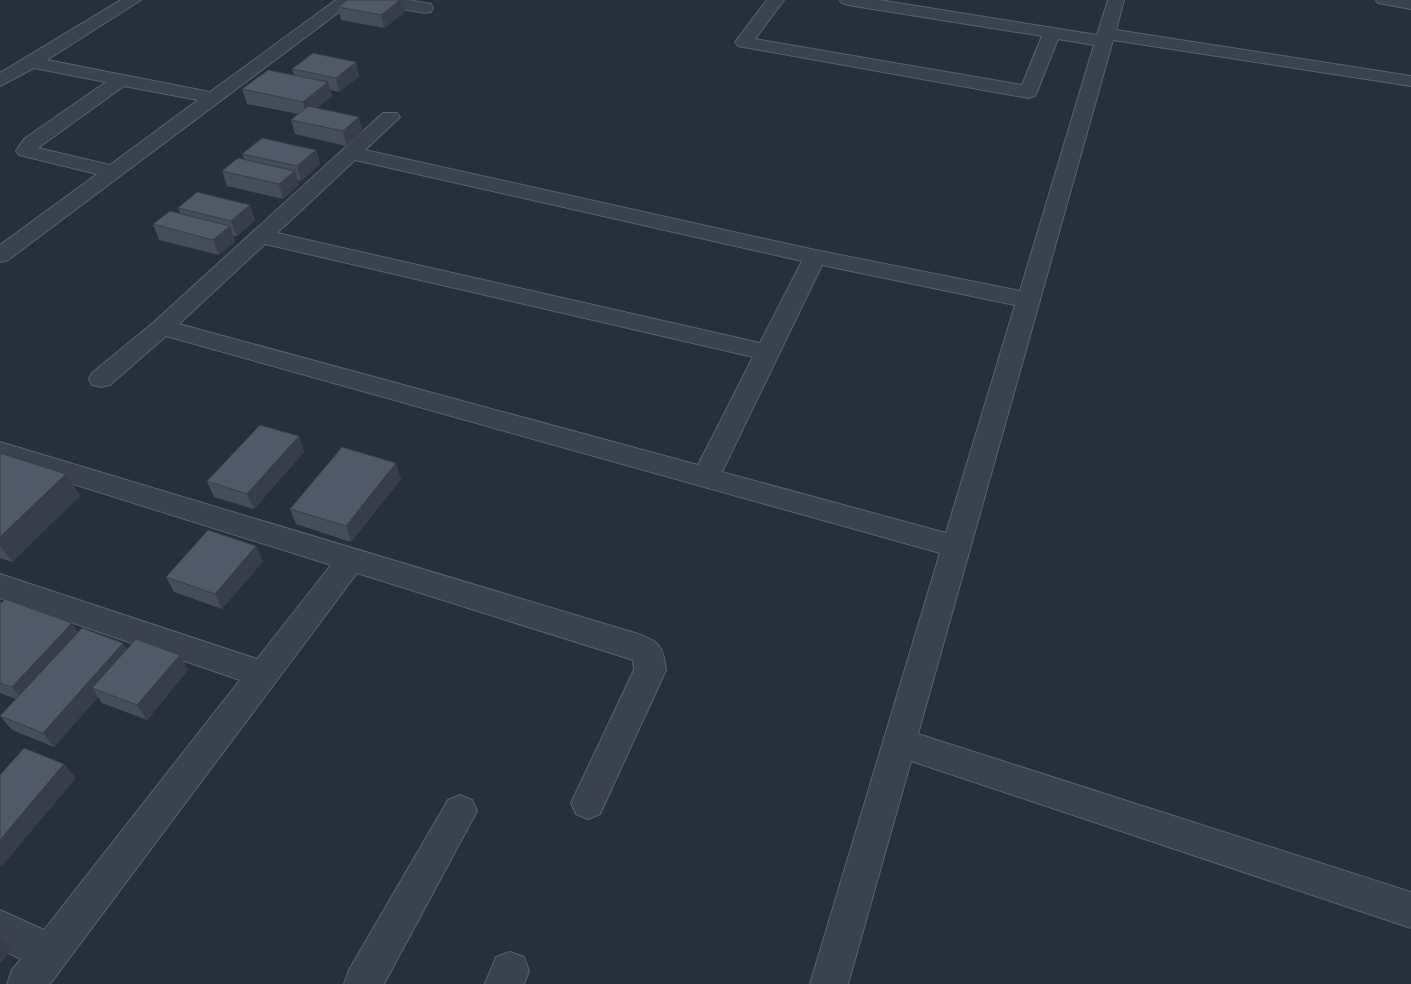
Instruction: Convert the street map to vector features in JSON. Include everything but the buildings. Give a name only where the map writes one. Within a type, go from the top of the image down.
[{"type":"street","points":[[0,81],[133,0]]},
{"type":"street","points":[[0,255],[347,0]]},
{"type":"street","points":[[380,0],[425,8]]},
{"type":"street","points":[[776,0],[744,42],[1028,92],[1052,33]]},
{"type":"street","points":[[848,0],[1052,33],[1104,38],[1411,81]]},
{"type":"street","points":[[829,984],[900,743],[955,546],[1116,0]]},
{"type":"street","points":[[1384,0],[1411,4]]},
{"type":"street","points":[[30,62],[214,98]]},
{"type":"street","points":[[114,172],[26,150],[31,143],[121,80]]},
{"type":"street","points":[[100,379],[162,327],[390,117]]},
{"type":"street","points":[[350,153],[815,257],[1027,300]]},
{"type":"street","points":[[261,236],[768,352]]},
{"type":"street","points":[[706,477],[815,257]]},
{"type":"street","points":[[162,327],[955,546]]},
{"type":"street","points":[[0,450],[351,560],[635,646],[648,653],[650,661],[647,677],[588,803]]},
{"type":"street","points":[[26,984],[351,560]]},
{"type":"street","points":[[0,586],[262,674]]},
{"type":"street","points":[[900,743],[1411,910]]},
{"type":"street","points":[[363,984],[460,811]]},
{"type":"street","points":[[0,929],[50,952]]}]
